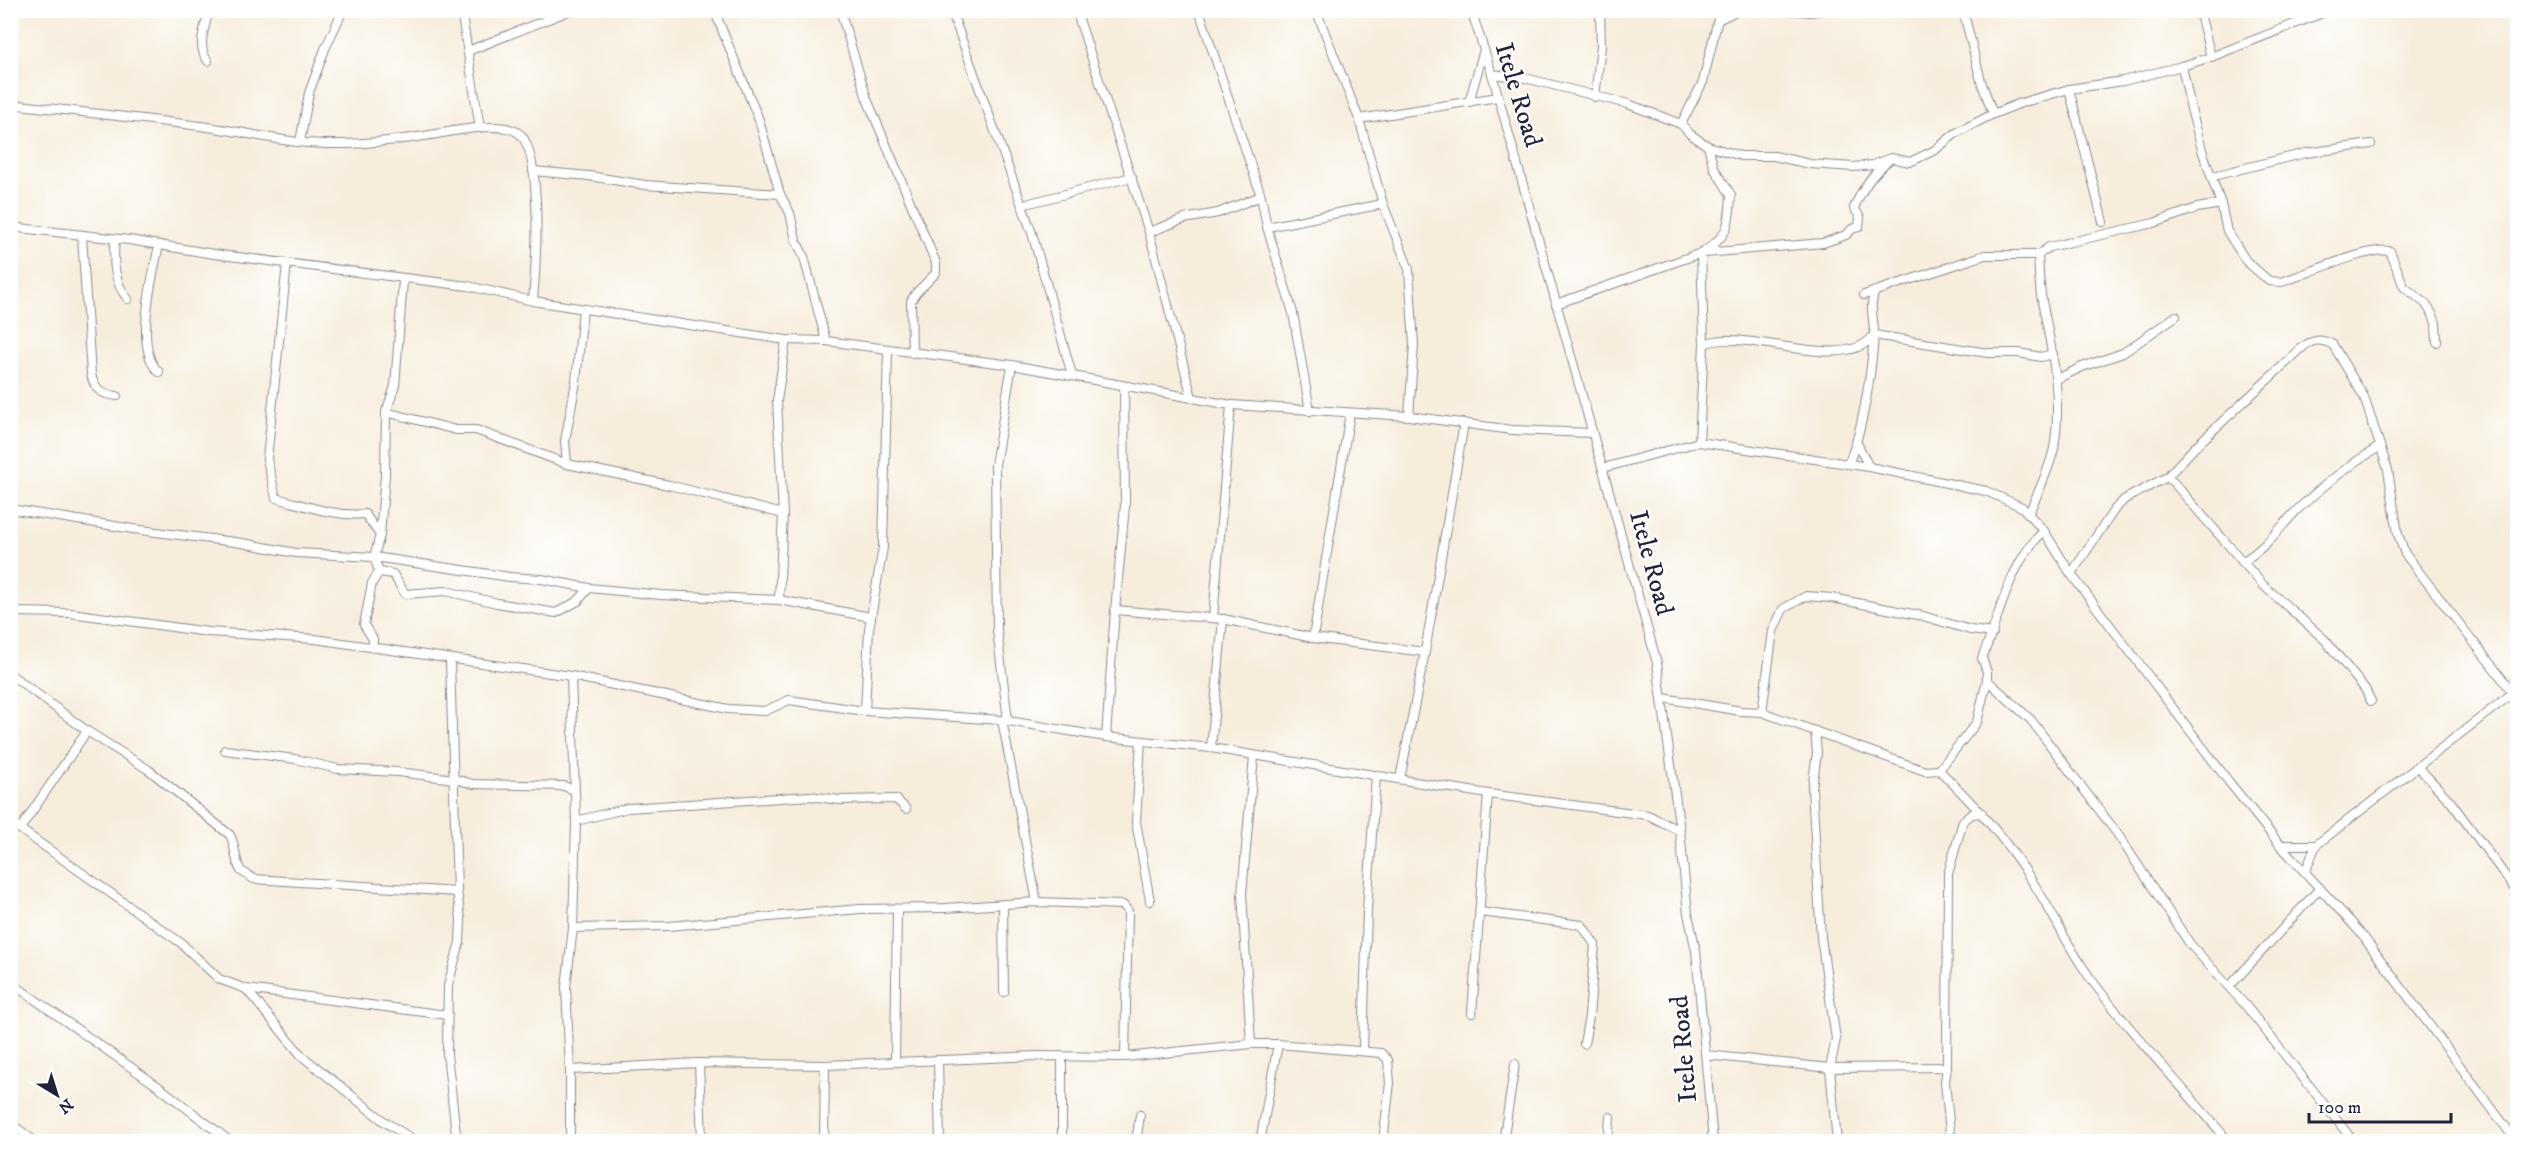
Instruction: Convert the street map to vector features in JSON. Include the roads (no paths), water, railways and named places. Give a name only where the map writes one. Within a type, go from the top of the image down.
[{"type":"street","points":[[208,61],[202,54],[202,42],[209,10]]},
{"type":"street","points":[[300,142],[309,93],[343,10]]},
{"type":"street","points":[[460,10],[480,128]]},
{"type":"street","points":[[468,51],[571,10]]},
{"type":"street","points":[[714,10],[759,120],[780,194],[790,213],[796,240],[804,257],[826,341]]},
{"type":"street","points":[[840,10],[867,99],[936,263],[936,273],[916,293],[912,301],[912,352]]},
{"type":"street","points":[[951,10],[1022,205],[1072,375]]},
{"type":"street","points":[[1076,10],[1149,232],[1192,398]]},
{"type":"street","points":[[1199,10],[1261,196],[1267,227],[1293,313],[1310,411]]},
{"type":"street","points":[[1316,10],[1359,119],[1383,204],[1409,269],[1414,345],[1409,416]]},
{"type":"street","name":"Itele Road","points":[[1471,10],[1483,53],[1492,74],[1657,663],[1680,831],[1706,1055],[1713,1142]]},
{"type":"street","points":[[1595,97],[1601,46],[1600,10]]},
{"type":"street","points":[[1681,124],[1703,82],[1720,10]]},
{"type":"street","points":[[1718,20],[1738,10]]},
{"type":"street","points":[[1787,10],[1811,12],[1821,10]]},
{"type":"street","points":[[1963,10],[1981,81],[1993,114]]},
{"type":"street","points":[[2199,10],[2211,57]]},
{"type":"street","points":[[1492,74],[1525,78],[1628,104],[1681,124],[1690,134],[1708,146],[1749,157],[1774,156],[1833,167],[1873,165],[1891,158],[1910,162],[1935,150],[1956,133],[2021,103],[2069,89],[2123,81],[2182,66],[2211,57],[2330,10]]},
{"type":"street","points":[[1469,102],[1483,53]]},
{"type":"street","points":[[2182,66],[2227,231],[2246,261],[2269,281],[2281,282],[2356,256],[2383,249],[2390,251],[2404,287],[2425,303],[2433,315],[2437,342]]},
{"type":"street","points":[[2069,89],[2103,222]]},
{"type":"street","points":[[1359,119],[1498,97]]},
{"type":"street","points":[[10,104],[202,126],[300,142],[387,142],[480,128],[510,128],[521,134],[528,146],[533,171],[536,226],[533,301]]},
{"type":"street","points":[[2213,176],[2306,153],[2371,144]]},
{"type":"street","points":[[1556,304],[1701,253],[1716,244],[1725,233],[1731,195],[1714,168],[1708,146]]},
{"type":"street","points":[[1701,253],[1812,244],[1846,235],[1852,229],[1859,227],[1860,218],[1854,208],[1857,201],[1872,176],[1891,158]]},
{"type":"street","points":[[533,171],[589,176],[645,185],[780,194]]},
{"type":"street","points":[[1022,205],[1132,177]]},
{"type":"street","points":[[1149,232],[1184,219],[1218,213],[1261,196]]},
{"type":"street","points":[[1267,227],[1383,204]]},
{"type":"street","points":[[1864,295],[1985,255],[2038,255],[2049,247],[2154,223],[2196,208],[2221,204]]},
{"type":"street","points":[[10,227],[115,239],[403,280],[468,286],[533,301],[786,340],[826,341],[1012,365],[1231,405],[1409,416],[1512,430],[1592,433]]},
{"type":"street","points":[[82,236],[91,374],[94,386],[102,394],[117,396]]},
{"type":"street","points":[[115,239],[113,257],[116,277],[128,299]]},
{"type":"street","points":[[159,245],[150,295],[147,350],[153,367],[159,372]]},
{"type":"street","points":[[1699,442],[1704,344],[1701,253]]},
{"type":"street","points":[[2029,513],[2046,475],[2053,449],[2057,379],[2043,305],[2038,255]]},
{"type":"street","points":[[286,263],[267,459],[273,491],[276,498],[328,512],[365,514],[380,535]]},
{"type":"street","points":[[379,572],[374,557],[380,535],[385,476],[386,412],[395,386],[403,280]]},
{"type":"street","points":[[1848,464],[1857,443],[1874,334],[1871,301],[1875,291]]},
{"type":"street","points":[[567,464],[565,441],[576,382],[583,309]]},
{"type":"street","points":[[2057,379],[2082,367],[2123,353],[2176,316]]},
{"type":"street","points":[[1704,344],[1742,342],[1807,350],[1849,350],[1867,345],[1874,334]]},
{"type":"street","points":[[1874,334],[1988,353],[2019,353],[2042,357],[2053,354]]},
{"type":"street","points":[[779,600],[783,514],[777,401],[786,340]]},
{"type":"street","points":[[2071,574],[2125,499],[2167,477],[2196,446],[2304,346],[2317,340],[2333,345],[2364,398],[2388,470],[2398,534],[2405,554],[2516,694],[2417,766],[2316,845],[2306,870]]},
{"type":"street","points":[[865,711],[872,617],[883,547],[888,349]]},
{"type":"street","points":[[1012,365],[995,465],[997,630],[1005,721],[1037,902]]},
{"type":"street","points":[[1106,737],[1125,506],[1124,386]]},
{"type":"street","points":[[1213,618],[1231,405]]},
{"type":"street","points":[[386,412],[456,430],[476,430],[567,464],[669,485],[783,514]]},
{"type":"street","points":[[1314,638],[1350,413]]},
{"type":"street","points":[[1400,778],[1425,652],[1464,423]]},
{"type":"street","points":[[1603,468],[1699,442],[1869,467],[1986,491],[2011,501],[2029,513],[2044,531],[2071,574],[2222,773],[2280,845],[2306,870],[2359,931],[2517,1142]]},
{"type":"street","points":[[1857,443],[1869,467]]},
{"type":"street","points":[[2242,561],[2261,549],[2307,500],[2347,467],[2379,447]]},
{"type":"street","points":[[2167,477],[2263,585],[2325,640],[2365,689],[2371,701]]},
{"type":"street","points":[[10,509],[296,553],[374,557],[510,577],[542,579],[589,588],[661,595],[779,600],[872,617]]},
{"type":"street","points":[[1663,698],[1741,711],[1762,712],[1925,771],[1939,770],[1977,722],[1987,680],[1982,658],[2008,588],[2028,548],[2044,531]]},
{"type":"street","points":[[379,572],[393,574],[405,594],[446,591],[556,613],[578,601],[589,588]]},
{"type":"street","points":[[373,648],[374,639],[364,625],[372,583],[379,572]]},
{"type":"street","points":[[1762,712],[1773,630],[1783,609],[1806,596],[1832,598],[1923,616],[1970,630],[1993,633]]},
{"type":"street","points":[[1115,610],[1223,619],[1314,638],[1425,652]]},
{"type":"street","points":[[10,612],[71,613],[208,632],[315,639],[571,676],[728,709],[765,711],[789,700],[865,711],[1005,721],[1106,737],[1211,748],[1488,794],[1648,815],[1680,831]]},
{"type":"street","points":[[1211,748],[1223,619]]},
{"type":"street","points":[[450,660],[457,892],[461,919],[460,942],[448,985],[447,1054],[457,1142]]},
{"type":"street","points":[[10,674],[87,731],[149,770],[230,835],[241,871],[254,879],[457,892]]},
{"type":"street","points":[[570,1142],[570,1070],[566,987],[573,928],[576,821],[571,676]]},
{"type":"street","points":[[1987,680],[2031,720],[2116,832],[2190,944],[2300,1072],[2354,1142]]},
{"type":"street","points":[[20,829],[87,731]]},
{"type":"street","points":[[1815,731],[1817,753],[1812,788],[1817,888],[1821,938],[1836,1039],[1830,1068],[1837,1142]]},
{"type":"street","points":[[1141,741],[1136,822],[1150,901]]},
{"type":"street","points":[[225,750],[295,759],[338,770],[398,772],[455,779],[473,784],[564,786],[574,790]]},
{"type":"street","points":[[1251,1044],[1242,894],[1254,756]]},
{"type":"street","points":[[2417,766],[2451,802],[2517,893]]},
{"type":"street","points":[[1939,770],[1998,831],[2033,882],[2087,974],[2148,1050],[2190,1094],[2229,1142]]},
{"type":"street","points":[[1363,1050],[1367,910],[1376,775]]},
{"type":"street","points":[[1472,1013],[1488,794]]},
{"type":"street","points":[[576,821],[628,808],[810,796],[840,800],[896,799],[906,809]]},
{"type":"street","points":[[1951,1142],[1945,1082],[1948,874],[1963,821],[1972,814],[1982,813]]},
{"type":"street","points":[[10,822],[181,943],[219,979],[246,989],[447,1015]]},
{"type":"street","points":[[2280,845],[2316,845]]},
{"type":"street","points":[[2229,987],[2320,888]]},
{"type":"street","points":[[573,928],[669,926],[861,909],[1037,902],[1123,905],[1128,911],[1125,1057]]},
{"type":"street","points":[[1003,904],[1004,992]]},
{"type":"street","points":[[895,1062],[897,909]]},
{"type":"street","points":[[1480,912],[1582,925],[1595,945],[1589,1016],[1584,1044]]},
{"type":"street","points":[[11,982],[159,1086],[231,1142]]},
{"type":"street","points":[[246,989],[302,1056],[385,1122],[417,1142]]},
{"type":"street","points":[[570,1070],[699,1063],[825,1065],[1062,1056],[1125,1057],[1251,1044],[1363,1050],[1381,1053],[1388,1060],[1390,1083],[1383,1142]]},
{"type":"street","points":[[1260,1142],[1278,1044]]},
{"type":"street","points":[[1706,1055],[1830,1068],[1947,1067]]},
{"type":"street","points":[[1062,1056],[1062,1139]]},
{"type":"street","points":[[938,1060],[940,1142]]},
{"type":"street","points":[[699,1063],[702,1142]]},
{"type":"street","points":[[1503,1142],[1515,1064]]},
{"type":"street","points":[[824,1142],[825,1065]]},
{"type":"street","points":[[1136,1142],[1140,1115]]},
{"type":"street","points":[[1608,1142],[1610,1117]]},
{"type":"street","points":[[10,1123],[36,1142]]}]
